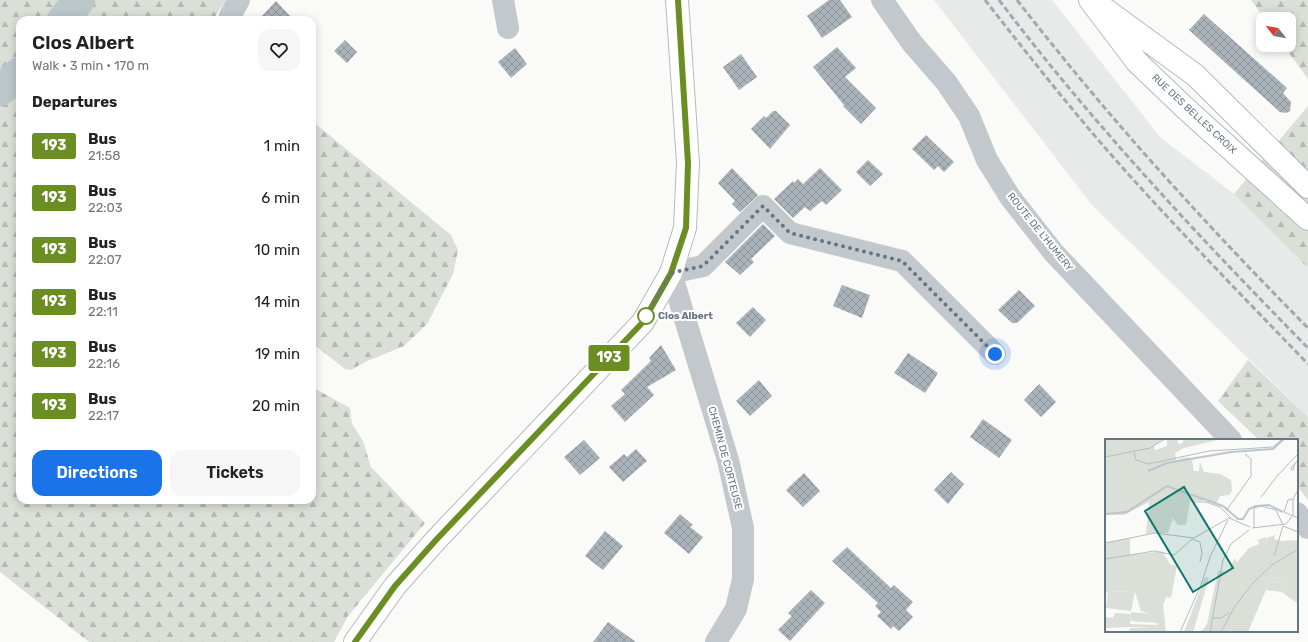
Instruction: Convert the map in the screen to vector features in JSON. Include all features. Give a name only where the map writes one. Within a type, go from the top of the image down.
[{"type":"main road","points":[[355,642],[395,586],[436,540],[643,322],[671,273],[686,228],[688,163],[678,0]]},
{"type":"main road","name":"RUE DES BELLES CROIX","points":[[1091,0],[1195,75],[1308,187]]},
{"type":"main road","name":"RUE DES BELLES CROIX","points":[[1091,0],[1137,62],[1184,107],[1308,219]]},
{"type":"main road","points":[[1137,62],[1151,42]]},
{"type":"street","points":[[503,0],[508,28]]},
{"type":"street","name":"ROUTE DE L'HUMERY","points":[[882,0],[912,43],[946,82],[969,116],[987,160],[1010,197],[1074,275],[1230,439]]},
{"type":"street","points":[[671,273],[703,266],[763,206],[790,233],[902,261],[995,354]]},
{"type":"street","name":"CHEMIN DE CORTEUSE","points":[[671,273],[728,460],[743,528],[743,579],[736,609],[716,642]]},
{"type":"street","points":[[1298,514],[1308,528]]},
{"type":"shaded area","points":[[934,0],[1052,0],[1161,138],[1234,194],[1308,268],[1308,417],[1092,205]]},
{"type":"green space","points":[[0,0],[226,0],[216,16],[16,16],[16,504],[316,504],[316,389],[350,408],[352,424],[363,441],[371,467],[425,523],[348,616],[334,642],[89,642],[0,572]]},
{"type":"green space","points":[[1251,0],[1308,0],[1308,79],[1288,52],[1296,52],[1296,12],[1260,12]]},
{"type":"green space","points":[[1308,106],[1308,268],[1234,194]]},
{"type":"green space","points":[[316,124],[451,235],[458,250],[453,274],[427,324],[404,346],[365,362],[351,370],[345,369],[316,346]]},
{"type":"green space","points":[[1248,360],[1308,417],[1308,500],[1298,487],[1298,439],[1258,439],[1218,401]]},
{"type":"building","points":[[829,0],[840,0],[852,17],[822,38],[807,16]]},
{"type":"building","points":[[276,1],[290,16],[262,16]]},
{"type":"building","points":[[1204,14],[1287,88],[1283,93],[1291,102],[1290,111],[1286,113],[1280,112],[1189,30]]},
{"type":"building","points":[[345,40],[357,52],[347,63],[334,51]]},
{"type":"building","points":[[837,47],[856,68],[845,77],[876,108],[861,124],[843,106],[844,105],[813,67]]},
{"type":"building","points":[[515,48],[527,64],[511,78],[498,62]]},
{"type":"building","points":[[741,54],[757,77],[739,90],[723,67]]},
{"type":"building","points":[[773,111],[776,111],[790,125],[770,149],[751,129],[764,116],[766,118]]},
{"type":"building","points":[[926,135],[954,162],[944,172],[938,166],[934,170],[912,149]]},
{"type":"building","points":[[868,160],[883,174],[870,186],[856,172]]},
{"type":"building","points":[[732,168],[758,195],[740,212],[732,204],[735,201],[718,183]]},
{"type":"building","points":[[820,168],[842,190],[826,205],[822,201],[810,211],[805,207],[793,218],[774,199],[793,181],[794,183],[798,179],[803,184]]},
{"type":"building","points":[[763,224],[775,236],[751,259],[754,262],[740,275],[725,262]]},
{"type":"building","points":[[842,285],[870,295],[862,318],[833,306]]},
{"type":"building","points":[[1019,290],[1035,306],[1017,323],[1012,323],[998,310]]},
{"type":"building","points":[[753,307],[766,320],[750,337],[736,323]]},
{"type":"building","points":[[661,345],[676,370],[647,387],[654,395],[625,422],[611,406],[625,394],[621,390],[651,361],[649,358]]},
{"type":"building","points":[[908,353],[938,373],[925,393],[894,373]]},
{"type":"building","points":[[759,380],[772,396],[750,416],[736,401]]},
{"type":"building","points":[[1039,384],[1056,402],[1041,417],[1024,400]]},
{"type":"building","points":[[983,419],[1012,440],[999,458],[970,437]]},
{"type":"building","points":[[584,440],[600,458],[580,475],[564,457]]},
{"type":"building","points":[[636,449],[647,461],[623,482],[609,467],[624,454],[627,457]]},
{"type":"building","points":[[951,472],[964,484],[948,504],[934,490]]},
{"type":"building","points":[[804,473],[820,491],[803,507],[786,490]]},
{"type":"building","points":[[680,514],[693,525],[690,527],[703,537],[689,554],[664,533]]},
{"type":"building","points":[[605,531],[623,546],[603,570],[585,556]]},
{"type":"building","points":[[847,547],[891,588],[894,585],[913,602],[906,610],[913,617],[899,631],[893,626],[891,629],[877,616],[881,612],[875,606],[878,603],[832,561]]},
{"type":"building","points":[[811,590],[825,603],[790,641],[778,630],[792,616],[788,613]]},
{"type":"building","points":[[608,622],[636,642],[593,642]]},
{"type":"waterway","points":[[66,16],[79,0]]},
{"type":"waterway","points":[[0,90],[16,76]]},
{"type":"railway","points":[[985,0],[1103,146],[1237,291],[1308,364]]},
{"type":"railway","points":[[999,0],[1072,91],[1148,179],[1187,222],[1308,348]]},
{"type":"railway","points":[[1017,0],[1121,127],[1194,209],[1308,328]]},
{"type":"bus line","name":"193","points":[[355,642],[362,630],[395,586],[436,540],[643,322],[671,273],[686,228],[688,163],[678,0]]},
{"type":"place","name":"Clos Albert","points":[[646,316]]},
{"type":"route","points":[[646,316],[643,322],[671,273],[703,266],[763,206],[790,233],[902,261],[995,354]]}]
